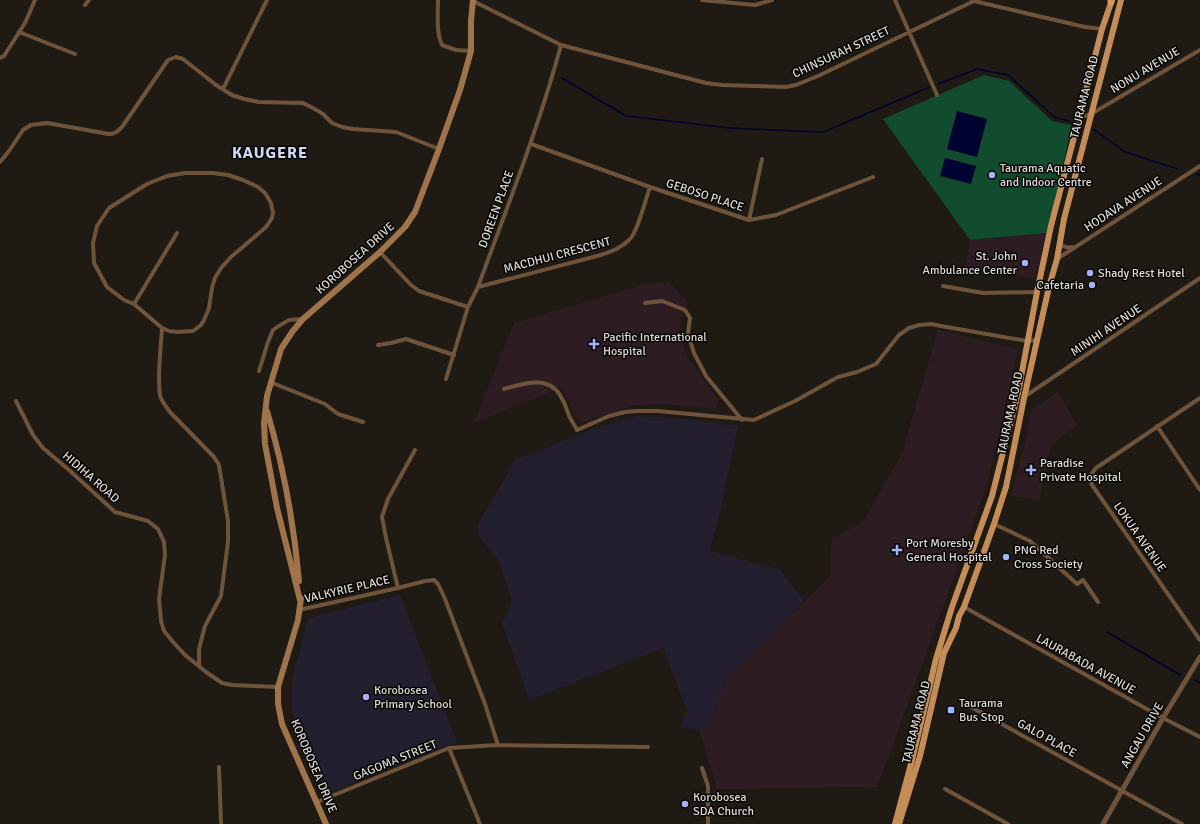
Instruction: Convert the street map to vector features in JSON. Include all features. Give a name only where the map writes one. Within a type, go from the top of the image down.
[{"type":"main road","name":"TAURAMA ROAD","points":[[899,824],[920,756],[944,653],[964,607],[1006,487],[1024,398],[1056,261],[1064,219],[1121,0]]},
{"type":"main road","name":"KOROBOSEA DRIVE","points":[[300,600],[277,508],[264,433],[267,396],[270,382],[281,349],[302,319],[380,252],[411,220],[460,90],[471,51],[473,1]]},
{"type":"main road","name":"TAURAMA ROAD","points":[[895,824],[936,659],[952,607],[992,496],[1018,393],[1027,341],[1051,226],[1102,29],[1111,1]]},
{"type":"main road","points":[[1044,261],[1056,261]]},
{"type":"main road","name":"KOROBOSEA DRIVE","points":[[266,407],[287,499],[298,572],[300,600],[298,620],[278,687],[278,704],[282,724],[326,824]]},
{"type":"street","points":[[0,62],[25,23],[35,0]]},
{"type":"street","points":[[85,5],[90,0]]},
{"type":"street","points":[[223,89],[267,0]]},
{"type":"street","points":[[438,0],[439,33],[442,44],[456,50],[471,51]]},
{"type":"street","points":[[702,0],[756,5],[772,0]]},
{"type":"street","points":[[896,0],[937,95]]},
{"type":"street","name":"CHINSURAH STREET","points":[[473,1],[561,45],[722,85],[786,87],[796,85],[818,76],[974,0],[1085,27],[1102,29]]},
{"type":"street","points":[[19,32],[74,54]]},
{"type":"street","name":"DOREEN PLACE","points":[[446,379],[468,307],[478,287],[531,144],[561,45]]},
{"type":"street","name":"NONU AVENUE","points":[[1079,118],[1091,114],[1200,50]]},
{"type":"street","points":[[0,162],[22,130],[31,125],[47,123],[109,134],[119,131],[168,60],[176,57],[183,59],[232,95],[259,102],[303,104],[314,108],[332,123],[342,127],[396,132],[439,149]]},
{"type":"street","name":"GEBOSO PLACE","points":[[531,144],[650,187],[749,220],[776,215],[873,177]]},
{"type":"street","points":[[749,220],[762,159]]},
{"type":"street","name":"HODAVA AVENUE","points":[[1056,261],[1200,166]]},
{"type":"street","points":[[185,173],[228,175],[258,187],[265,193],[271,202],[273,213],[272,218],[263,230],[231,257],[221,268],[215,278],[209,308],[204,320],[193,331],[169,331],[162,328],[134,304],[124,300],[107,287],[94,263],[93,243],[97,226],[109,208],[147,184],[167,176],[185,173]]},
{"type":"street","name":"MACDHUI CRESCENT","points":[[478,287],[602,255],[620,248],[631,239],[640,219],[650,187]]},
{"type":"street","points":[[134,304],[177,233]]},
{"type":"street","points":[[1060,242],[1061,244],[1070,248],[1078,246]]},
{"type":"street","points":[[380,252],[411,285],[419,291],[468,307]]},
{"type":"street","name":"MINIHI AVENUE","points":[[1024,398],[1200,278]]},
{"type":"street","points":[[942,286],[983,293],[1037,292]]},
{"type":"street","points":[[646,303],[662,301],[686,310],[690,318],[688,334],[694,353],[706,376],[742,420]]},
{"type":"street","points":[[259,371],[273,330],[289,320],[302,319]]},
{"type":"street","points":[[504,389],[527,383],[538,382],[552,386],[562,397],[568,415],[577,430],[610,416],[625,412],[638,411],[754,420],[795,401],[838,378],[876,364],[899,335],[909,328],[919,325],[931,324],[1027,341],[1037,340]]},
{"type":"street","points":[[162,328],[160,395],[169,411],[214,457],[219,465],[228,521],[229,538],[221,596],[205,626],[200,649],[199,665]]},
{"type":"street","points":[[378,345],[406,339],[454,355]]},
{"type":"street","points":[[270,382],[325,404],[338,414],[363,422]]},
{"type":"street","name":"LOKUA AVENUE","points":[[1200,398],[1096,468],[1089,477],[1092,486],[1200,640]]},
{"type":"street","name":"HIDIHA ROAD","points":[[16,401],[33,435],[43,448],[114,512],[148,521],[158,529],[164,542],[165,554],[159,599],[161,621],[164,631],[174,643],[185,655],[222,683],[232,686],[278,687]]},
{"type":"street","points":[[1157,426],[1200,490]]},
{"type":"street","name":"VALKYRIE PLACE","points":[[299,610],[398,588],[382,517],[388,499],[415,450]]},
{"type":"street","points":[[994,524],[1030,541],[1076,584],[1083,580],[1098,602]]},
{"type":"street","points":[[398,588],[425,580],[434,580],[438,584],[485,704],[497,745]]},
{"type":"street","name":"LAURABADA AVENUE","points":[[964,607],[1163,718],[1200,737]]},
{"type":"street","name":"ANGAU DRIVE","points":[[1103,824],[1163,718],[1200,657]]},
{"type":"street","name":"GALO PLACE","points":[[962,702],[1182,824]]},
{"type":"street","points":[[449,748],[497,745],[648,747]]},
{"type":"street","name":"GAGOMA STREET","points":[[317,802],[449,748],[480,824]]},
{"type":"street","points":[[218,767],[221,824]]},
{"type":"street","points":[[702,768],[708,786],[708,824]]},
{"type":"street","points":[[945,789],[1008,824]]},
{"type":"shaded area","points":[[1046,233],[1035,279],[965,268],[970,240]]},
{"type":"shaded area","name":"Pacific International Hospital","points":[[669,282],[688,302],[681,317],[680,332],[687,356],[719,401],[715,409],[667,404],[634,405],[581,423],[561,388],[474,423],[514,323],[649,283]]},
{"type":"shaded area","name":"Port Moresby General Hospital","points":[[938,330],[1018,349],[988,482],[877,787],[717,789],[699,729],[713,718],[725,680],[831,575],[830,562],[832,539],[864,520],[905,448],[904,446]]},
{"type":"shaded area","name":"Paradise Private Hospital","points":[[1058,392],[1077,425],[1051,445],[1039,500],[1011,496],[1026,438],[1031,410]]},
{"type":"shaded area","points":[[636,416],[676,418],[738,426],[718,522],[709,551],[779,569],[804,601],[725,680],[713,718],[699,729],[680,728],[687,711],[663,648],[529,700],[502,623],[512,602],[499,561],[478,535],[478,525],[515,460],[598,427]]},
{"type":"shaded area","name":"Korobosea Primary School","points":[[400,595],[457,742],[326,794],[292,712],[291,683],[308,618]]},
{"type":"green space","name":"Taurama Aquatic and Indoor Centre","points":[[984,75],[1009,81],[1052,121],[1072,125],[1049,226],[1046,233],[970,240],[883,119]]},
{"type":"water","points":[[957,111],[987,119],[977,157],[947,149]]},
{"type":"water","points":[[945,158],[976,166],[971,184],[940,176]]},
{"type":"waterway","points":[[938,84],[977,69],[1008,75],[1054,117],[1069,121]]},
{"type":"waterway","points":[[562,78],[626,116],[730,128],[823,132],[930,87]]},
{"type":"waterway","points":[[1093,129],[1125,152],[1178,169]]},
{"type":"waterway","points":[[1107,632],[1180,675]]},
{"type":"waterway","points":[[1195,680],[1200,683]]},
{"type":"place","name":"Taurama Aquatic and Indoor Centre","points":[[992,175]]},
{"type":"place","name":"St. John Ambulance Center","points":[[1025,263]]},
{"type":"place","name":"Shady Rest Hotel","points":[[1090,273]]},
{"type":"place","name":"Cafetaria","points":[[1092,285]]},
{"type":"place","name":"Pacific International Hospital","points":[[594,344]]},
{"type":"place","name":"Paradise Private Hospital","points":[[1031,470]]},
{"type":"place","name":"Port Moresby General Hospital","points":[[897,550]]},
{"type":"place","name":"PNG Red Cross Society","points":[[1006,557]]},
{"type":"place","name":"Korobosea Primary School","points":[[366,697]]},
{"type":"place","name":"Taurama Bus Stop","points":[[951,710]]},
{"type":"place","name":"Korobosea SDA Church","points":[[685,804]]},
{"type":"district","name":"KAUGERE","points":[[270,152]]}]
